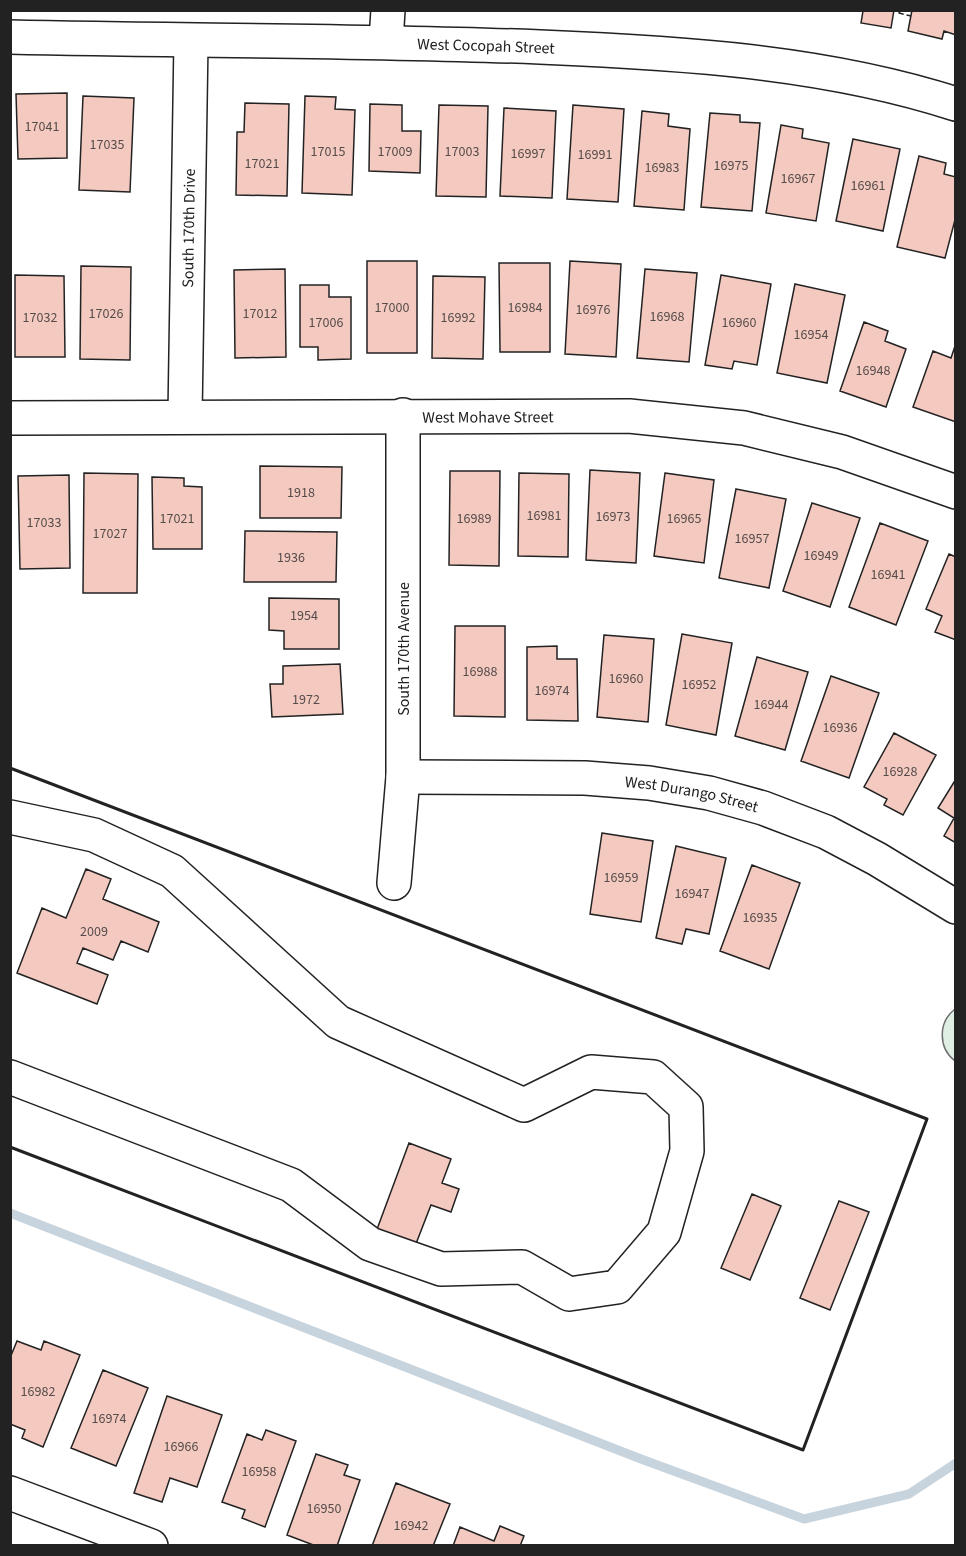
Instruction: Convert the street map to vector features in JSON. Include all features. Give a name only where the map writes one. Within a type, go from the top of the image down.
[{"type":"street","name":"West Cocopah Street","points":[[10,37],[191,41],[387,26],[797,68],[924,94],[956,104]]},
{"type":"street","name":"South 170th Drive","points":[[185,416],[191,41]]},
{"type":"street","name":"South 170th Avenue","points":[[394,883],[403,777],[403,415]]},
{"type":"street","name":"West Mohave Street","points":[[10,418],[629,416],[744,428],[842,452],[956,492]]},
{"type":"street","name":"West Durango Street","points":[[403,777],[585,778],[649,783],[709,793],[763,808],[826,832],[877,859],[956,907]]},
{"type":"street","points":[[10,818],[94,835],[172,871],[338,1022],[524,1105],[591,1072],[653,1077],[686,1107],[687,1151],[664,1232],[617,1287],[569,1294],[522,1267],[441,1269],[370,1244],[291,1185],[10,1077]]},
{"type":"street","points":[[10,1492],[151,1545]]},
{"type":"green space","points":[[955,1009],[955,1061],[945,1049],[942,1035],[945,1021]]},
{"type":"building","points":[[858,10],[894,10],[891,28],[861,23],[863,11]]},
{"type":"building","points":[[912,10],[956,10],[956,35],[944,31],[942,39],[908,31]]},
{"type":"building","points":[[67,93],[67,158],[18,159],[16,94]]},
{"type":"building","points":[[83,96],[134,98],[130,192],[79,190]]},
{"type":"building","points":[[305,96],[336,97],[335,109],[355,110],[352,195],[302,193]]},
{"type":"building","points":[[245,103],[289,104],[287,196],[236,195],[237,132],[244,132]]},
{"type":"building","points":[[370,104],[402,105],[402,131],[421,131],[420,173],[369,171]]},
{"type":"building","points":[[439,105],[488,106],[486,197],[436,196]]},
{"type":"building","points":[[573,105],[624,109],[618,202],[567,199]]},
{"type":"building","points":[[504,108],[556,111],[552,198],[500,196]]},
{"type":"building","points":[[642,111],[669,114],[668,126],[690,129],[684,210],[634,206]]},
{"type":"building","points":[[710,113],[740,115],[740,122],[760,123],[752,211],[701,207]]},
{"type":"building","points":[[781,125],[803,129],[802,138],[829,143],[816,221],[766,213]]},
{"type":"building","points":[[853,139],[900,149],[883,231],[836,221]]},
{"type":"building","points":[[919,156],[946,163],[944,174],[956,177],[956,216],[945,258],[897,247]]},
{"type":"building","points":[[367,261],[417,261],[417,353],[367,353]]},
{"type":"building","points":[[570,261],[621,264],[616,357],[565,354]]},
{"type":"building","points":[[499,263],[550,263],[550,352],[500,352]]},
{"type":"building","points":[[81,266],[131,267],[130,360],[80,359]]},
{"type":"building","points":[[285,269],[286,357],[235,358],[234,270]]},
{"type":"building","points":[[645,269],[697,273],[689,362],[637,358]]},
{"type":"building","points":[[15,275],[64,276],[65,357],[15,357]]},
{"type":"building","points":[[721,275],[771,284],[757,365],[734,361],[732,369],[705,365]]},
{"type":"building","points":[[433,276],[485,277],[483,359],[432,358]]},
{"type":"building","points":[[795,284],[845,295],[827,383],[777,373]]},
{"type":"building","points":[[300,285],[329,285],[329,297],[351,297],[351,359],[318,360],[318,347],[300,347]]},
{"type":"building","points":[[864,322],[888,331],[885,341],[906,349],[886,407],[840,391]]},
{"type":"building","points":[[955,346],[956,422],[913,407],[933,351],[951,358]]},
{"type":"building","points":[[260,466],[342,467],[341,518],[260,518]]},
{"type":"building","points":[[590,470],[640,473],[636,563],[586,560]]},
{"type":"building","points":[[450,471],[500,471],[499,566],[449,565]]},
{"type":"building","points":[[84,473],[138,474],[137,593],[83,593]]},
{"type":"building","points":[[519,473],[569,474],[568,557],[518,556]]},
{"type":"building","points":[[665,473],[714,480],[704,563],[654,556]]},
{"type":"building","points":[[69,475],[70,568],[20,569],[18,476]]},
{"type":"building","points":[[152,477],[184,478],[184,486],[202,487],[202,549],[153,549]]},
{"type":"building","points":[[736,489],[786,499],[769,588],[719,578]]},
{"type":"building","points":[[812,503],[860,518],[830,607],[783,591]]},
{"type":"building","points":[[880,523],[928,541],[896,625],[849,607]]},
{"type":"building","points":[[245,531],[337,532],[336,582],[244,582]]},
{"type":"building","points":[[949,554],[956,557],[956,640],[935,632],[942,616],[926,609]]},
{"type":"building","points":[[269,598],[339,599],[339,649],[284,649],[284,631],[269,630]]},
{"type":"building","points":[[455,626],[505,626],[505,717],[454,716]]},
{"type":"building","points":[[682,634],[732,643],[716,735],[666,725]]},
{"type":"building","points":[[604,635],[654,639],[648,722],[597,717]]},
{"type":"building","points":[[557,646],[557,659],[577,659],[578,721],[527,720],[527,647]]},
{"type":"building","points":[[757,657],[808,672],[785,750],[735,736]]},
{"type":"building","points":[[340,664],[343,714],[272,717],[270,684],[283,684],[283,666]]},
{"type":"building","points":[[831,676],[879,693],[849,778],[801,761]]},
{"type":"building","points":[[894,733],[936,755],[903,815],[884,805],[887,799],[864,787]]},
{"type":"building","points":[[956,779],[956,843],[944,836],[954,818],[938,808]]},
{"type":"building","points":[[602,833],[653,841],[641,922],[590,914]]},
{"type":"building","points":[[676,846],[726,858],[709,934],[686,929],[682,944],[656,938]]},
{"type":"building","points":[[752,865],[800,883],[769,969],[720,951]]},
{"type":"building","points":[[86,869],[111,879],[103,899],[159,922],[148,952],[121,941],[113,960],[83,948],[77,963],[108,975],[97,1004],[17,973],[42,908],[66,918]]},
{"type":"building","points":[[409,1143],[451,1159],[442,1183],[459,1189],[451,1212],[431,1205],[412,1254],[373,1240]]},
{"type":"building","points":[[752,1194],[781,1206],[750,1280],[721,1268]]},
{"type":"building","points":[[839,1201],[869,1212],[830,1310],[800,1298]]},
{"type":"building","points":[[17,1341],[41,1350],[44,1341],[80,1355],[43,1447],[22,1438],[25,1430],[10,1424],[10,1358]]},
{"type":"building","points":[[103,1370],[148,1388],[116,1466],[71,1448]]},
{"type":"building","points":[[167,1396],[222,1415],[197,1487],[170,1478],[162,1502],[134,1493]]},
{"type":"building","points":[[266,1430],[296,1441],[265,1527],[242,1518],[245,1510],[222,1502],[247,1434],[262,1440]]},
{"type":"building","points":[[316,1454],[348,1465],[344,1475],[360,1480],[337,1546],[316,1546],[287,1535]]},
{"type":"building","points":[[396,1483],[450,1504],[433,1546],[372,1546]]},
{"type":"building","points":[[500,1526],[524,1536],[520,1546],[453,1546],[460,1527],[494,1541]]},
{"type":"waterway","points":[[10,1213],[641,1459],[804,1519],[909,1494],[956,1463]]},
{"type":"fence","points":[[900,10],[899,13],[911,16]]},
{"type":"wall","points":[[10,768],[927,1119],[803,1450],[10,1147]]}]
